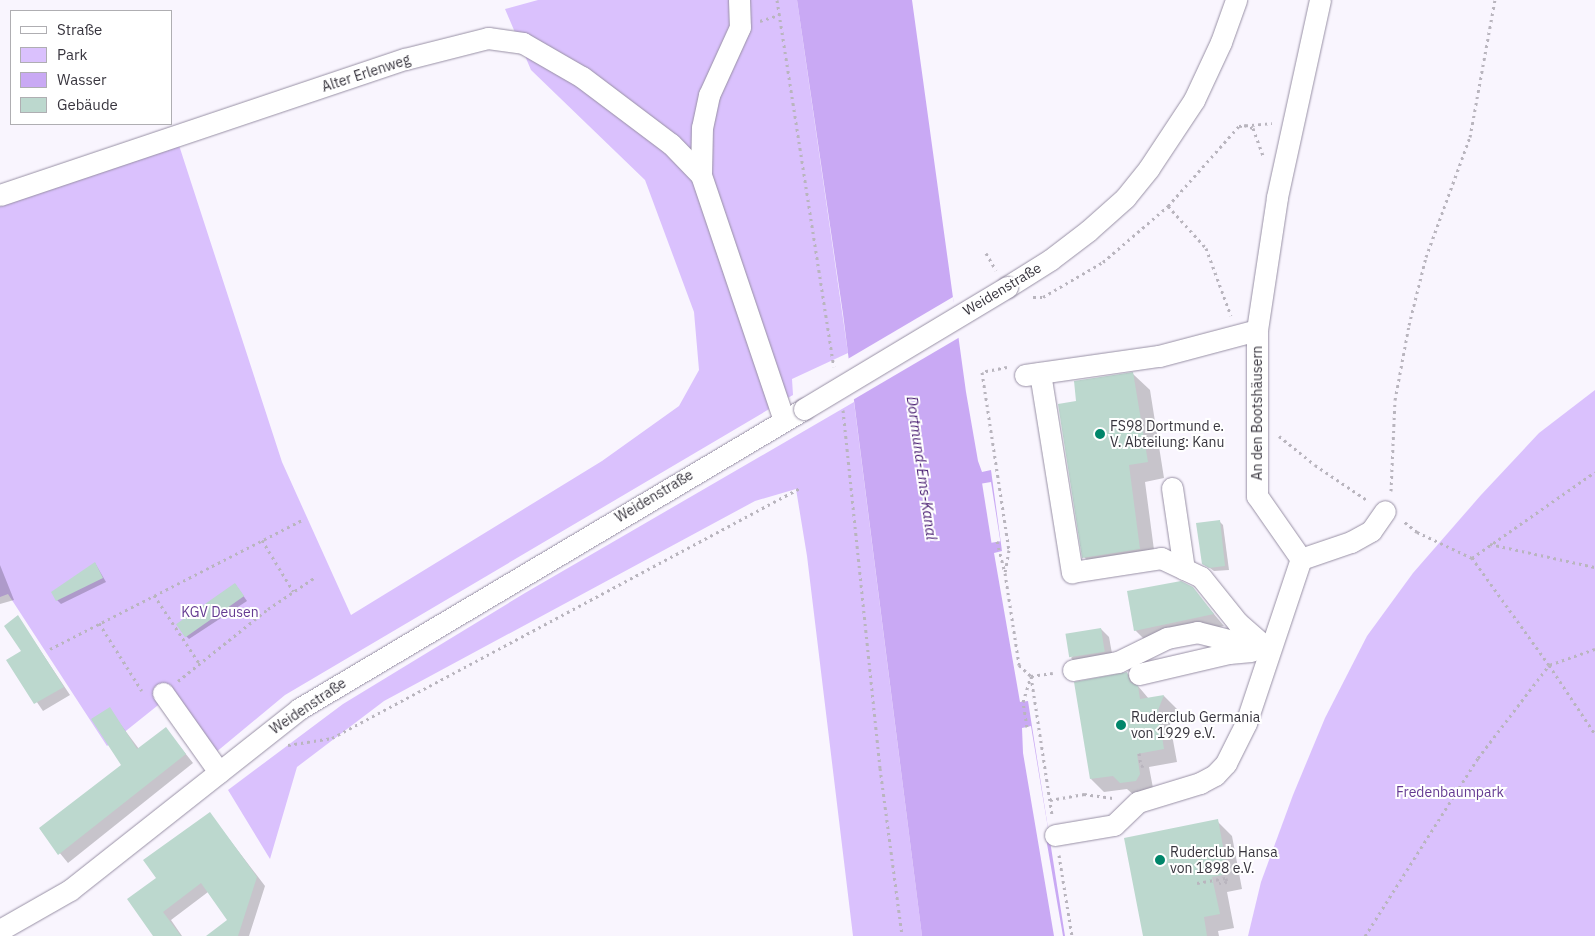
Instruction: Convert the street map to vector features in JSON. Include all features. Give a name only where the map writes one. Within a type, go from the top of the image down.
[{"type":"street","points":[[739,0],[740,27],[709,95],[702,127],[701,175],[784,420]]},
{"type":"street","name":"Weidenstraße","points":[[0,930],[70,890],[299,710],[784,420],[1015,292],[1124,198],[1149,168],[1194,100],[1221,42],[1236,0]]},
{"type":"street","name":"An den Bootshäusern","points":[[1302,559],[1257,496],[1249,332],[1320,0]]},
{"type":"street","name":"Alter Erlenweg","points":[[0,195],[405,59],[488,38],[523,43],[582,77],[671,144],[701,175]]},
{"type":"street","points":[[1249,332],[1160,356],[1024,372],[1072,572],[1161,558],[1202,577],[1238,623],[1269,650]]},
{"type":"street","points":[[1172,488],[1184,568]]},
{"type":"street","points":[[1055,835],[1114,825],[1138,802],[1200,783],[1216,775],[1226,763],[1246,723],[1269,650],[1302,559],[1351,542],[1371,531],[1385,511]]},
{"type":"street","points":[[1073,670],[1118,662],[1167,638],[1197,632],[1269,650]]},
{"type":"street","points":[[1139,674],[1230,653],[1269,650]]},
{"type":"street","points":[[163,694],[219,772]]},
{"type":"path","points":[[777,0],[826,333],[836,376]]},
{"type":"path","points":[[1385,511],[1390,491],[1395,400],[1410,325],[1426,257],[1470,137],[1494,0]]},
{"type":"path","points":[[1015,292],[1043,297],[1103,262],[1168,206],[1230,132],[1242,124],[1262,122],[1292,128]]},
{"type":"path","points":[[1168,206],[1206,248],[1215,264],[1230,315],[1249,332]]},
{"type":"path","points":[[1005,573],[1009,550],[982,372],[1024,372]]},
{"type":"path","points":[[842,404],[880,768],[902,936]]},
{"type":"path","points":[[1275,432],[1315,465],[1385,511],[1392,513],[1417,532],[1472,558],[1549,665],[1595,734]]},
{"type":"path","points":[[1472,558],[1489,544],[1595,472]]},
{"type":"path","points":[[284,746],[332,738],[800,488]]},
{"type":"path","points":[[50,649],[304,519]]},
{"type":"path","points":[[262,540],[293,591]]},
{"type":"path","points":[[997,541],[1005,573],[1020,665],[1031,676],[1072,936]]},
{"type":"path","points":[[1489,544],[1595,567]]},
{"type":"path","points":[[100,624],[150,704],[199,663],[293,591],[314,578]]},
{"type":"path","points":[[154,595],[199,663]]},
{"type":"path","points":[[1365,936],[1478,758],[1549,665],[1595,649]]},
{"type":"path","points":[[1027,727],[1023,702],[1031,676]]},
{"type":"path","points":[[1139,753],[1141,766],[1147,766]]},
{"type":"path","points":[[1050,800],[1084,794],[1138,802]]},
{"type":"path","points":[[1197,883],[1226,878],[1227,882],[1219,884]]},
{"type":"green space","name":"KGV Deusen","points":[[538,0],[797,0],[848,353],[792,379],[793,395],[285,695],[203,763],[162,702],[107,746],[8,594],[0,597],[0,195],[176,136],[282,462],[351,615],[602,461],[679,406],[699,370],[694,312],[645,180],[531,70],[505,9]]},
{"type":"green space","name":"Fredenbaumpark","points":[[1595,390],[1595,936],[1248,936],[1261,882],[1293,795],[1325,718],[1367,636],[1413,573],[1481,495],[1539,433]]},
{"type":"green space","points":[[854,402],[922,936],[853,936],[807,556],[796,489],[755,501],[384,701],[297,767],[270,859],[228,790],[343,704],[525,593]]},
{"type":"water","name":"Dortmund-Ems-Kanal","points":[[797,0],[912,0],[966,392],[978,461],[982,472],[991,470],[1002,551],[994,553],[1020,702],[1028,701],[1065,936],[922,936],[843,314]]},
{"type":"pier","points":[[953,297],[960,337],[851,401],[846,360]]},
{"type":"pier","points":[[991,482],[1000,541],[991,543],[982,483]]},
{"type":"pier","points":[[1031,726],[1048,828],[1046,838],[1063,936],[1054,936],[1023,753],[1022,728]]},
{"type":"building","name":"FS98 Dortmund e. V. Abteilung: Kanu","points":[[1133,372],[1148,462],[1129,465],[1140,549],[1082,558],[1058,404],[1076,401],[1074,381]]},
{"type":"building","points":[[1220,520],[1225,566],[1209,568],[1202,564],[1196,523]]},
{"type":"building","points":[[95,562],[103,578],[56,601],[51,592]]},
{"type":"building","points":[[1181,581],[1193,587],[1214,614],[1134,631],[1127,591]]},
{"type":"building","points":[[235,583],[244,596],[185,637],[176,624]]},
{"type":"building","points":[[18,615],[64,687],[34,704],[6,660],[21,651],[4,626]]},
{"type":"building","points":[[1101,628],[1105,652],[1069,657],[1065,634]]},
{"type":"building","name":"Ruderclub Germania von 1929 e.V.","points":[[1127,672],[1130,682],[1138,686],[1140,699],[1164,695],[1158,710],[1164,749],[1137,754],[1140,774],[1136,781],[1120,783],[1113,776],[1090,779],[1074,682]]},
{"type":"building","points":[[110,707],[137,749],[166,727],[186,754],[58,855],[39,828],[121,765],[91,719]]},
{"type":"building","points":[[210,812],[257,877],[238,936],[206,936],[227,920],[201,883],[163,912],[181,936],[153,936],[127,899],[156,878],[143,860]]},
{"type":"building","name":"Ruderclub Hansa von 1898 e.V.","points":[[1218,819],[1228,874],[1212,877],[1220,914],[1204,917],[1207,936],[1143,936],[1124,838]]},
{"type":"place","name":"FS98 Dortmund e. V. Abteilung: Kanu","points":[[1100,434]]},
{"type":"place","name":"Ruderclub Germania von 1929 e.V.","points":[[1121,725]]},
{"type":"place","name":"Ruderclub Hansa von 1898 e.V.","points":[[1160,860]]}]
